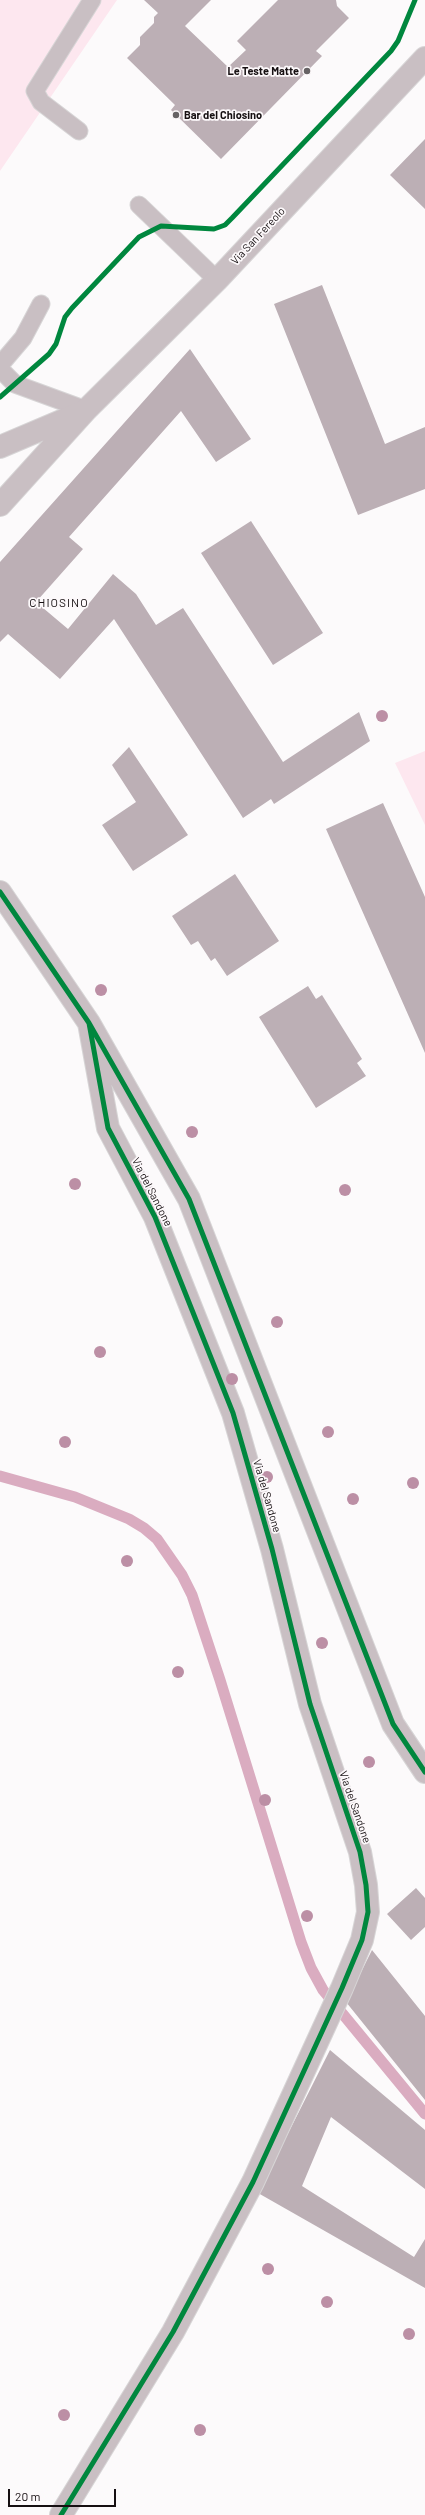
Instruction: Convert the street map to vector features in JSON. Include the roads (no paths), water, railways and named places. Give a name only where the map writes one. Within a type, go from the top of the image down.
[{"type":"street","name":"Via San Fereolo","points":[[0,505],[86,410],[217,280],[425,58]]},
{"type":"street","points":[[0,447],[86,410]]},
{"type":"street","name":"Via del Sandone","points":[[0,892],[89,1023],[190,1199],[393,1724],[425,1772]]},
{"type":"street","name":"Via del Sandone","points":[[61,2515],[177,2325],[253,2182],[342,1988],[362,1940],[368,1912],[366,1885],[360,1852],[310,1704],[272,1550],[233,1413],[155,1217],[108,1128],[89,1023]]},
{"type":"lane","points":[[80,131],[41,102],[35,91],[92,0]]},
{"type":"lane","points":[[139,205],[217,280]]},
{"type":"lane","points":[[0,365],[23,338],[41,304]]},
{"type":"lane","points":[[0,369],[15,384],[86,410]]},
{"type":"waterway","points":[[0,1476],[75,1497],[129,1519],[144,1528],[157,1539],[182,1575],[192,1595],[220,1680],[301,1942],[311,1968],[323,1990],[425,2114]]},
{"type":"place","name":"Le Teste Matte","points":[[307,71]]},
{"type":"place","name":"Bar del Chiosino","points":[[176,115]]},
{"type":"district","name":"CHIOSINO","points":[[59,603]]}]
